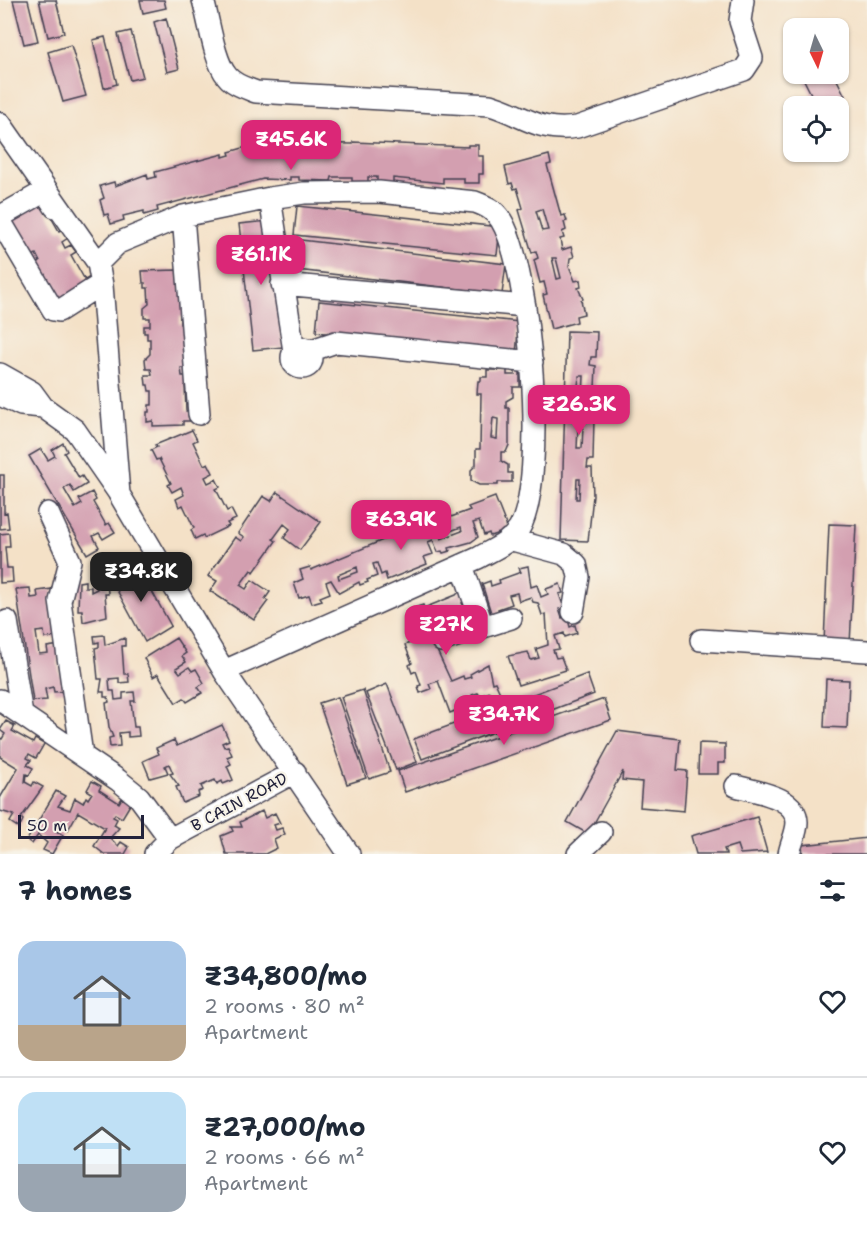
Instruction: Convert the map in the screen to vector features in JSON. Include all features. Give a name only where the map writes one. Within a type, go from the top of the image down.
[{"type":"street","points":[[203,0],[226,76],[238,85],[256,92],[490,105],[504,109],[527,122],[563,129],[577,127],[744,70],[753,58],[740,21],[743,0]]},
{"type":"street","points":[[0,123],[98,263],[119,494]]},
{"type":"street","points":[[98,263],[118,243],[183,216],[304,193],[379,192],[475,202],[490,208],[500,218],[512,242],[525,306],[532,362],[533,437],[528,500],[519,529],[504,544],[462,565],[224,671]]},
{"type":"street","points":[[40,194],[48,196],[100,285],[59,311],[53,310],[2,226],[1,216],[40,194]]},
{"type":"street","points":[[270,198],[282,284],[302,351],[336,342],[532,362]]},
{"type":"street","points":[[183,216],[199,414]]},
{"type":"street","points":[[282,284],[525,306]]},
{"type":"street","points":[[0,374],[32,392],[43,407],[75,430],[93,452],[224,671],[349,854]]},
{"type":"street","points":[[0,395],[21,405],[43,407]]},
{"type":"street","points":[[48,513],[70,561],[60,601],[82,755]]},
{"type":"street","points":[[509,539],[564,554],[576,564],[579,577],[573,612]]},
{"type":"street","points":[[462,565],[483,627]]},
{"type":"street","points":[[442,641],[511,618]]},
{"type":"street","points":[[7,621],[22,714]]},
{"type":"street","points":[[701,640],[867,651]]},
{"type":"street","points":[[0,700],[82,755],[139,797],[163,846]]},
{"type":"street","name":"B CAIN ROAD","points":[[163,846],[295,772]]},
{"type":"street","points":[[736,786],[786,802],[794,809],[797,820],[789,854]]},
{"type":"street","points":[[578,854],[601,832]]},
{"type":"building","points":[[13,0],[28,0],[38,41],[24,44]]},
{"type":"building","points":[[39,0],[56,0],[64,33],[48,37]]},
{"type":"building","points":[[140,0],[164,0],[166,8],[143,13]]},
{"type":"building","points":[[166,18],[179,69],[167,72],[154,22]]},
{"type":"building","points":[[131,31],[143,77],[130,80],[118,34]]},
{"type":"building","points":[[105,37],[117,84],[104,88],[93,40]]},
{"type":"building","points":[[71,45],[86,96],[63,102],[48,52]]},
{"type":"building","points":[[806,84],[839,84],[845,96],[812,96]]},
{"type":"building","points":[[264,140],[289,140],[289,143],[353,144],[353,142],[468,147],[468,145],[478,145],[478,156],[483,156],[483,174],[479,174],[479,183],[464,183],[464,178],[443,178],[443,183],[393,178],[393,183],[377,182],[377,177],[368,177],[368,182],[352,182],[352,177],[332,177],[331,181],[299,180],[299,177],[290,177],[290,180],[263,179],[157,207],[158,211],[144,215],[144,211],[123,216],[124,220],[111,224],[108,214],[104,215],[100,200],[104,198],[100,186],[114,182],[115,186],[147,174],[148,179],[156,177],[155,172],[223,154],[223,157],[230,155],[229,152],[264,142]]},
{"type":"building","points":[[549,155],[551,164],[547,165],[561,216],[565,215],[567,221],[564,222],[566,230],[562,232],[564,238],[560,239],[562,250],[571,247],[574,257],[570,258],[569,266],[575,281],[580,280],[581,287],[578,288],[583,299],[581,300],[584,314],[576,316],[577,322],[551,329],[543,295],[547,294],[544,282],[540,283],[534,260],[538,258],[536,251],[532,253],[519,210],[523,208],[517,188],[514,189],[512,183],[509,184],[505,167]],"holes":[[[542,209],[548,230],[542,231],[536,211]],[[552,258],[556,258],[561,278],[557,279]]]},
{"type":"building","points":[[45,199],[47,210],[59,231],[63,229],[68,238],[62,242],[65,248],[71,245],[76,252],[71,255],[85,280],[90,277],[93,282],[54,305],[31,267],[40,262],[36,254],[27,260],[5,222]]},
{"type":"building","points":[[297,206],[500,227],[497,255],[294,235]]},
{"type":"building","points":[[268,221],[283,347],[253,350],[239,224]]},
{"type":"building","points":[[301,240],[506,264],[502,294],[297,270]]},
{"type":"building","points":[[178,270],[188,317],[180,317],[180,324],[188,323],[189,368],[181,368],[182,376],[189,376],[190,386],[185,386],[186,411],[191,411],[191,421],[183,421],[183,425],[153,426],[153,421],[147,422],[149,405],[152,405],[152,391],[149,391],[146,385],[145,375],[152,375],[151,369],[146,369],[145,359],[150,354],[150,339],[147,339],[147,333],[144,333],[144,326],[150,326],[150,318],[144,318],[144,308],[149,304],[148,288],[145,288],[145,283],[143,283],[142,271]]},
{"type":"building","points":[[319,301],[519,322],[516,353],[316,332]]},
{"type":"building","points":[[567,331],[597,332],[596,357],[591,357],[590,365],[596,366],[594,410],[590,410],[590,417],[594,417],[593,460],[588,460],[587,468],[592,468],[593,496],[588,541],[561,540]],"holes":[[[579,376],[584,376],[583,397],[577,397]],[[578,427],[583,427],[582,448],[577,448]],[[577,479],[580,479],[579,499],[576,499]]]},
{"type":"building","points":[[487,370],[507,370],[507,375],[515,375],[515,371],[520,371],[520,387],[513,387],[513,397],[506,401],[506,408],[509,408],[509,445],[506,452],[501,452],[501,461],[508,465],[508,473],[512,473],[512,482],[498,482],[498,485],[479,485],[471,481],[471,470],[476,465],[476,449],[480,449],[481,394],[477,394],[478,381],[481,381],[481,377],[487,377]],"holes":[[[493,418],[498,419],[497,439],[491,438]]]},
{"type":"building","points":[[192,430],[197,440],[193,442],[204,465],[208,463],[213,473],[205,477],[208,483],[216,479],[220,487],[216,489],[227,511],[231,509],[236,519],[227,523],[229,526],[204,538],[203,535],[195,539],[191,530],[194,528],[183,505],[179,507],[176,499],[184,495],[181,487],[172,492],[168,485],[171,483],[159,459],[156,460],[151,450],[157,447],[155,445]]},
{"type":"building","points":[[63,443],[67,451],[64,453],[79,478],[82,476],[87,484],[74,492],[70,485],[64,489],[75,508],[82,504],[79,499],[92,492],[96,500],[93,502],[106,525],[109,523],[115,532],[103,539],[99,533],[93,536],[99,547],[87,554],[29,456],[41,449],[48,460],[55,456],[52,450]]},
{"type":"building","points":[[0,475],[4,475],[4,513],[7,512],[9,528],[0,529]]},
{"type":"building","points":[[277,492],[321,522],[300,550],[284,538],[290,529],[284,524],[273,539],[276,541],[254,572],[251,570],[240,585],[246,589],[252,580],[270,592],[265,599],[268,601],[254,620],[210,591],[217,581],[208,576],[235,537],[241,541],[244,537],[238,533],[263,496],[271,501]]},
{"type":"building","points":[[495,497],[508,530],[490,536],[489,533],[484,535],[479,521],[473,523],[478,537],[471,542],[449,548],[450,551],[438,552],[433,540],[428,542],[433,554],[424,557],[427,564],[387,580],[385,573],[381,575],[377,563],[373,564],[377,576],[367,580],[368,582],[360,585],[359,582],[339,593],[331,580],[326,582],[330,593],[320,597],[322,600],[312,603],[309,595],[299,598],[294,583],[303,579],[300,570],[310,567],[311,570],[412,528],[413,531],[470,510],[468,507]],"holes":[[[461,527],[462,531],[441,539],[440,535]],[[357,567],[358,572],[339,579],[338,575]]]},
{"type":"building","points":[[829,524],[856,525],[850,644],[824,643]]},
{"type":"building","points":[[9,533],[10,547],[5,547],[7,568],[12,568],[13,582],[0,583],[0,534]]},
{"type":"building","points":[[137,564],[171,626],[145,642],[111,579]]},
{"type":"building","points":[[528,566],[531,587],[537,585],[541,597],[548,594],[546,589],[560,584],[563,593],[559,594],[564,608],[559,609],[562,618],[567,616],[570,627],[575,625],[577,633],[565,637],[564,633],[555,636],[559,649],[553,650],[556,658],[561,657],[566,670],[518,685],[508,656],[528,652],[531,660],[539,658],[536,649],[548,645],[546,614],[542,615],[538,603],[533,602],[531,597],[519,601],[517,593],[509,595],[512,604],[498,609],[500,613],[492,616],[482,584],[490,581],[491,586],[500,583],[499,580],[521,572],[519,568]]},
{"type":"building","points":[[107,580],[108,594],[105,594],[107,616],[83,622],[82,610],[78,610],[79,582],[85,581],[85,587],[91,587],[91,592],[97,589],[97,581]]},
{"type":"building","points":[[30,588],[31,598],[38,597],[37,591],[53,589],[50,601],[52,620],[60,637],[45,638],[44,631],[36,632],[39,654],[48,653],[47,647],[61,645],[58,662],[60,675],[67,691],[54,692],[53,687],[45,689],[47,700],[33,701],[16,589]]},
{"type":"building","points":[[461,590],[466,602],[462,603],[474,622],[466,626],[464,621],[434,633],[437,640],[433,642],[451,681],[463,676],[464,679],[471,677],[470,674],[488,664],[492,683],[495,682],[500,693],[492,696],[490,692],[480,696],[478,693],[472,695],[473,699],[460,704],[462,708],[450,713],[438,681],[429,684],[431,689],[420,693],[418,686],[421,685],[416,671],[412,673],[409,665],[412,663],[405,645],[425,637],[422,630],[428,627],[417,607],[423,605],[424,608],[456,595]]},
{"type":"building","points":[[104,635],[105,645],[125,638],[125,646],[122,646],[124,674],[128,674],[129,682],[119,683],[119,678],[109,679],[110,691],[114,691],[115,700],[123,699],[123,693],[134,692],[135,701],[131,701],[134,727],[138,727],[139,736],[128,737],[128,732],[119,733],[120,746],[110,747],[109,738],[113,737],[109,727],[106,703],[109,702],[108,697],[104,697],[104,692],[100,692],[102,679],[98,679],[95,648],[99,647],[99,642],[95,643],[94,636]]},
{"type":"building","points":[[176,638],[186,653],[182,656],[186,662],[176,668],[180,673],[189,667],[192,671],[196,669],[204,683],[198,687],[202,693],[187,702],[184,698],[176,703],[158,674],[153,677],[144,658]]},
{"type":"building","points":[[587,674],[594,694],[422,759],[414,739]]},
{"type":"building","points":[[826,679],[849,680],[847,728],[824,727]]},
{"type":"building","points":[[387,684],[417,762],[396,770],[366,693]]},
{"type":"building","points":[[363,690],[390,772],[369,779],[341,697]]},
{"type":"building","points":[[338,697],[366,778],[347,784],[319,703]]},
{"type":"building","points":[[604,699],[611,720],[405,792],[398,771]]},
{"type":"building","points":[[6,721],[15,726],[12,731],[33,743],[35,739],[44,744],[36,758],[29,754],[27,758],[31,760],[27,765],[33,768],[29,775],[26,774],[25,782],[32,786],[34,782],[43,787],[21,818],[23,820],[19,828],[10,822],[14,815],[0,811],[0,798],[18,768],[0,757],[0,738],[2,739],[5,734],[0,730]]},
{"type":"building","points":[[222,725],[229,740],[222,743],[224,747],[228,746],[232,755],[227,757],[231,764],[227,766],[233,780],[217,784],[215,780],[201,786],[203,790],[198,792],[199,796],[183,803],[176,787],[179,786],[170,774],[173,773],[169,764],[165,766],[168,773],[150,778],[143,761],[159,754],[156,748],[174,740],[177,746]]},
{"type":"building","points":[[617,731],[680,739],[677,770],[687,771],[684,811],[640,807],[642,782],[622,780],[623,771],[588,834],[567,822]]},
{"type":"building","points":[[699,743],[725,744],[725,763],[718,763],[718,774],[698,774]]},
{"type":"building","points":[[92,781],[101,786],[99,790],[119,803],[122,798],[131,803],[122,818],[115,814],[113,817],[117,819],[114,825],[119,828],[110,838],[118,846],[121,842],[129,847],[125,854],[104,854],[94,846],[105,828],[78,812],[68,830],[60,825],[56,831],[63,835],[52,854],[43,850],[47,843],[38,835],[32,844],[27,840],[56,791],[65,796],[58,806],[70,810],[75,798],[83,803],[86,797],[88,799],[92,793],[87,790]]},
{"type":"building","points":[[262,811],[265,818],[275,813],[280,823],[274,825],[276,830],[282,828],[285,834],[274,839],[277,848],[265,854],[226,854],[221,836],[233,831],[231,827],[242,827],[240,822]]},
{"type":"building","points":[[757,817],[767,852],[740,854],[737,845],[724,849],[726,854],[696,854],[691,836]]},
{"type":"building","points":[[867,838],[867,854],[803,854],[802,845]]}]
